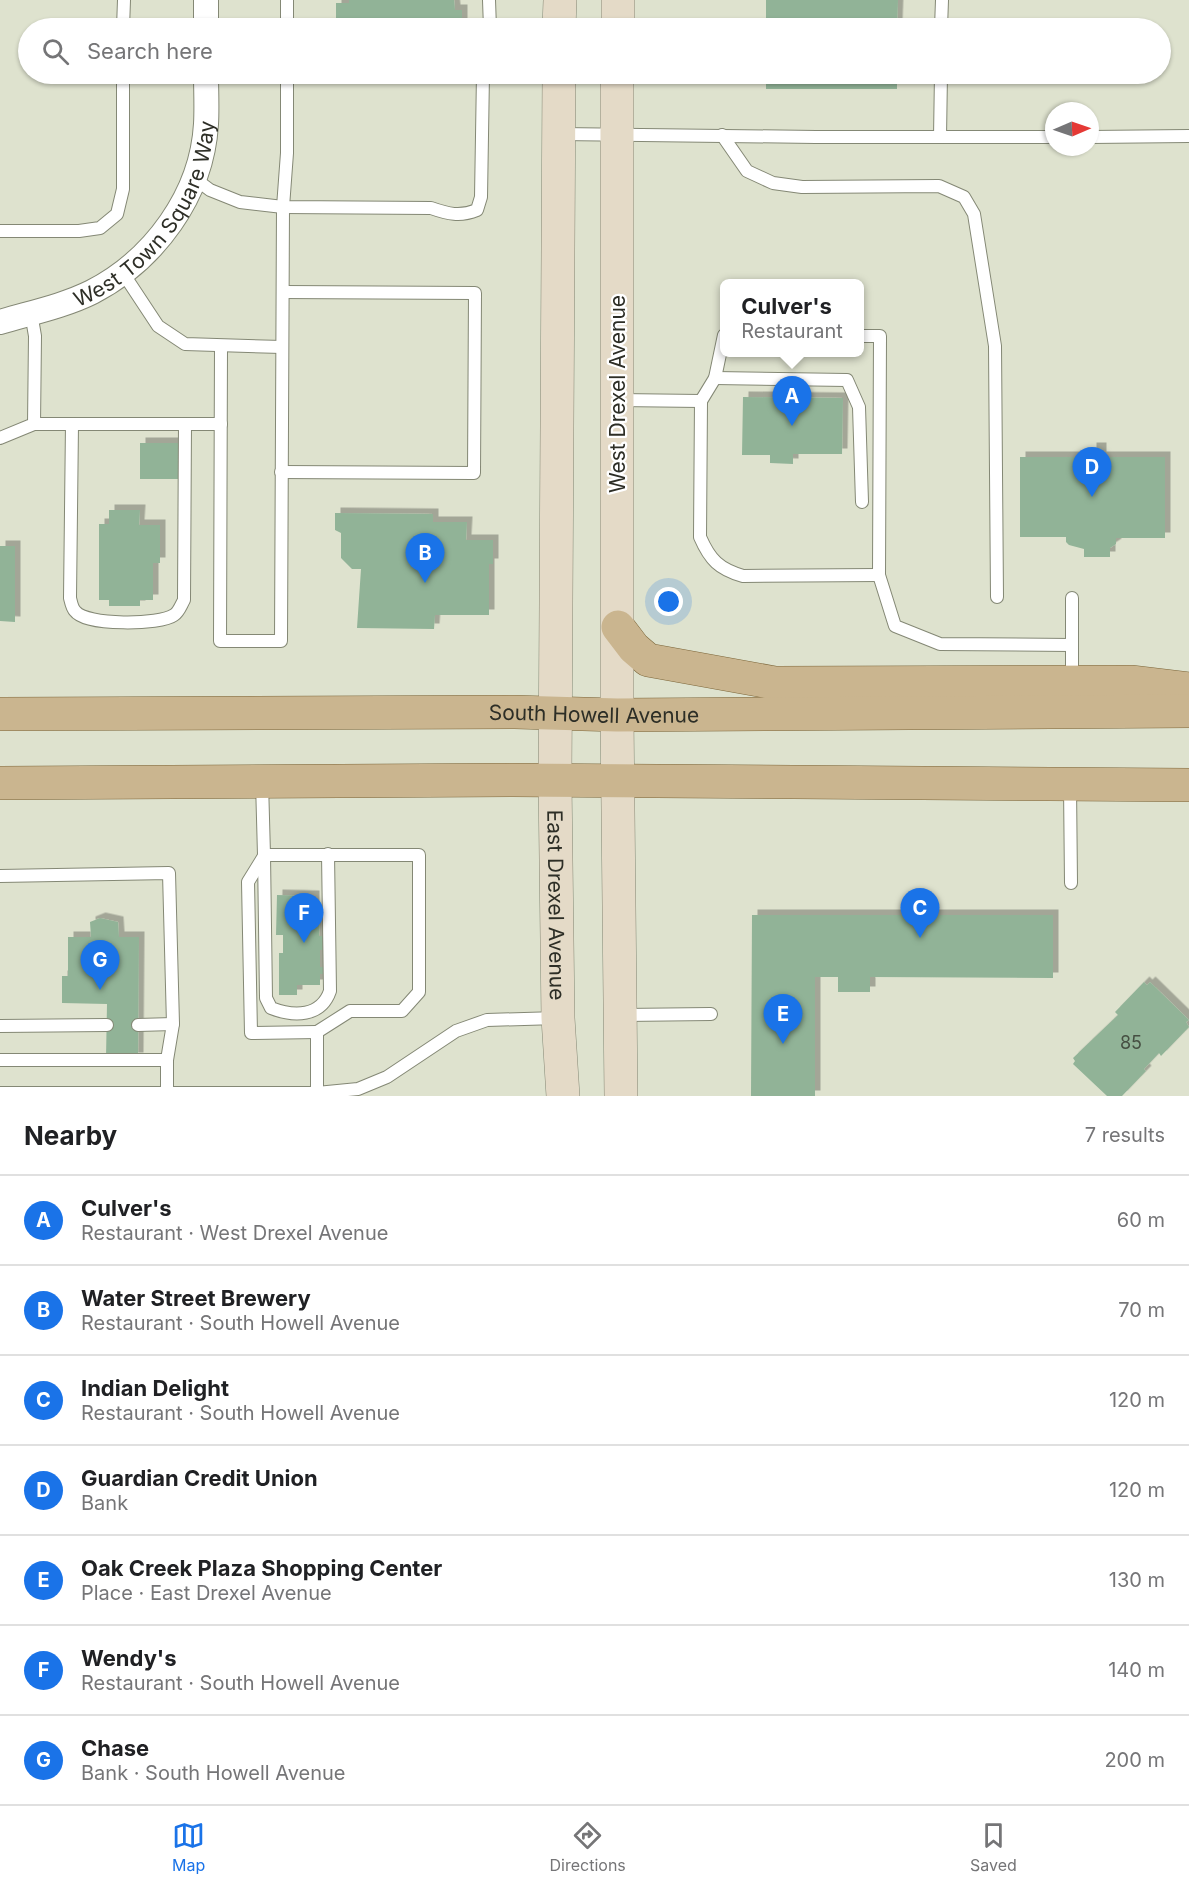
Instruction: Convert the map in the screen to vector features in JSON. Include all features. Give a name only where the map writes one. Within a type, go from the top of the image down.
[{"type":"main road","points":[[618,627],[634,648],[648,660],[775,683],[1073,697],[1133,682],[1189,689]]},
{"type":"main road","name":"South Howell Avenue","points":[[0,714],[555,713],[617,715],[1073,697],[1189,711]]},
{"type":"main road","points":[[0,721],[49,714]]},
{"type":"main road","points":[[0,783],[555,780],[1189,785]]},
{"type":"street","points":[[206,0],[206,18]]},
{"type":"street","points":[[559,18],[560,0]]},
{"type":"street","points":[[618,0],[618,18]]},
{"type":"street","name":"West Town Square Way","points":[[0,322],[91,292],[141,261],[163,236],[194,178],[206,126],[206,84]]},
{"type":"street","points":[[555,713],[559,84]]},
{"type":"street","name":"West Drexel Avenue","points":[[617,84],[617,715]]},
{"type":"street","name":"West Town Square Way","points":[[0,312],[31,313]]},
{"type":"street","name":"East Drexel Avenue","points":[[555,713],[558,1018],[563,1096]]},
{"type":"street","points":[[617,715],[621,1096]]},
{"type":"lane","points":[[123,18],[124,0]]},
{"type":"lane","points":[[287,0],[287,18]]},
{"type":"lane","points":[[489,0],[490,18]]},
{"type":"lane","points":[[941,18],[942,0]]},
{"type":"lane","points":[[0,231],[79,231],[100,228],[117,214],[123,189],[123,84]]},
{"type":"lane","points":[[221,347],[220,641],[281,641],[283,207],[287,153],[287,84]]},
{"type":"lane","points":[[194,178],[210,190],[240,202],[283,207],[431,208],[452,215],[477,210],[481,197],[483,84]]},
{"type":"lane","points":[[940,137],[941,84]]},
{"type":"lane","points":[[559,134],[1045,137]]},
{"type":"lane","points":[[722,135],[747,171],[773,183],[802,187],[939,186],[964,197],[974,214],[995,346],[997,597]]},
{"type":"lane","points":[[1099,136],[1189,136]]},
{"type":"lane","points":[[123,273],[158,326],[185,344],[221,347],[282,347]]},
{"type":"lane","points":[[281,472],[474,473],[475,293],[283,292]]},
{"type":"lane","points":[[31,313],[35,336],[34,424]]},
{"type":"lane","points":[[864,336],[880,336],[879,575],[895,626],[940,644],[1072,645]]},
{"type":"lane","points":[[720,354],[715,378],[701,401],[700,537],[709,557],[725,571],[743,576],[879,575]]},
{"type":"lane","points":[[715,378],[847,380],[859,407],[862,502]]},
{"type":"lane","points":[[616,400],[701,401]]},
{"type":"lane","points":[[0,438],[34,424],[221,424]]},
{"type":"lane","points":[[72,424],[70,598],[75,611],[87,619],[164,621],[177,614],[184,600],[185,424]]},
{"type":"lane","points":[[1072,598],[1073,697]]},
{"type":"lane","points":[[262,780],[266,998],[271,1008],[281,1012],[317,1011],[326,1003],[330,991],[328,854]]},
{"type":"lane","points":[[1070,784],[1071,883]]},
{"type":"lane","points":[[264,855],[419,855],[419,992],[402,1011],[350,1011],[317,1032],[251,1033],[248,882],[264,855]]},
{"type":"lane","points":[[0,876],[169,873],[173,1024],[167,1060],[167,1092]]},
{"type":"lane","points":[[621,1015],[711,1014]]},
{"type":"lane","points":[[0,1093],[317,1093],[358,1089],[387,1077],[456,1031],[487,1020],[558,1018]]},
{"type":"lane","points":[[138,1025],[173,1024]]},
{"type":"lane","points":[[0,1026],[107,1025]]},
{"type":"lane","points":[[317,1032],[317,1093]]},
{"type":"lane","points":[[0,1060],[167,1060]]},
{"type":"building","points":[[349,0],[454,0],[455,10],[462,10],[462,18],[336,18],[336,3],[349,3]]},
{"type":"building","points":[[766,0],[898,0],[897,18],[766,18]]},
{"type":"building","points":[[766,84],[897,84],[897,89],[766,89]]},
{"type":"building","points":[[743,397],[843,398],[842,454],[793,454],[793,464],[770,463],[770,455],[742,455]]},
{"type":"building","points":[[140,443],[184,443],[184,479],[140,479]]},
{"type":"building","points":[[1091,448],[1101,448],[1101,457],[1165,457],[1165,538],[1116,538],[1116,544],[1110,548],[1110,557],[1084,557],[1084,549],[1069,545],[1066,537],[1020,537],[1020,457],[1091,457]]},
{"type":"building","points":[[109,510],[140,510],[139,525],[160,525],[160,563],[153,563],[153,600],[140,600],[140,606],[109,606],[109,600],[99,600],[99,524],[109,524]]},
{"type":"building","points":[[335,513],[433,514],[433,522],[467,522],[466,540],[493,540],[493,564],[489,564],[489,615],[435,615],[434,629],[357,628],[361,569],[352,569],[341,558],[341,533],[335,530]]},
{"type":"building","points":[[0,546],[15,546],[15,622],[0,621]]},
{"type":"building","points":[[277,895],[314,896],[314,918],[320,918],[319,936],[324,936],[324,950],[320,950],[320,967],[324,967],[324,974],[320,974],[320,985],[297,985],[297,995],[279,995],[279,953],[283,953],[283,935],[276,935]]},
{"type":"building","points":[[752,915],[1053,915],[1053,978],[870,977],[870,992],[838,992],[838,977],[815,977],[815,1096],[751,1096]]},
{"type":"building","points":[[100,918],[118,922],[119,937],[139,937],[138,1058],[106,1058],[107,1004],[62,1003],[62,976],[68,976],[68,937],[91,937],[90,922]]},
{"type":"building","points":[[1144,982],[1147,985],[1150,982],[1189,1020],[1186,1022],[1189,1027],[1161,1056],[1159,1053],[1144,1069],[1146,1071],[1122,1096],[1107,1096],[1073,1064],[1075,1061],[1073,1058],[1118,1015],[1115,1012]]},
{"type":"place","name":"Culver's","points":[[792,426]]},
{"type":"place","name":"Guardian Credit Union","points":[[1092,497]]},
{"type":"place","name":"Water Street Brewery","points":[[425,583]]},
{"type":"place","name":"Indian Delight","points":[[920,938]]},
{"type":"place","name":"Wendy's","points":[[304,943]]},
{"type":"place","name":"Chase","points":[[100,990]]},
{"type":"place","name":"Oak Creek Plaza Shopping Center","points":[[783,1044]]}]
